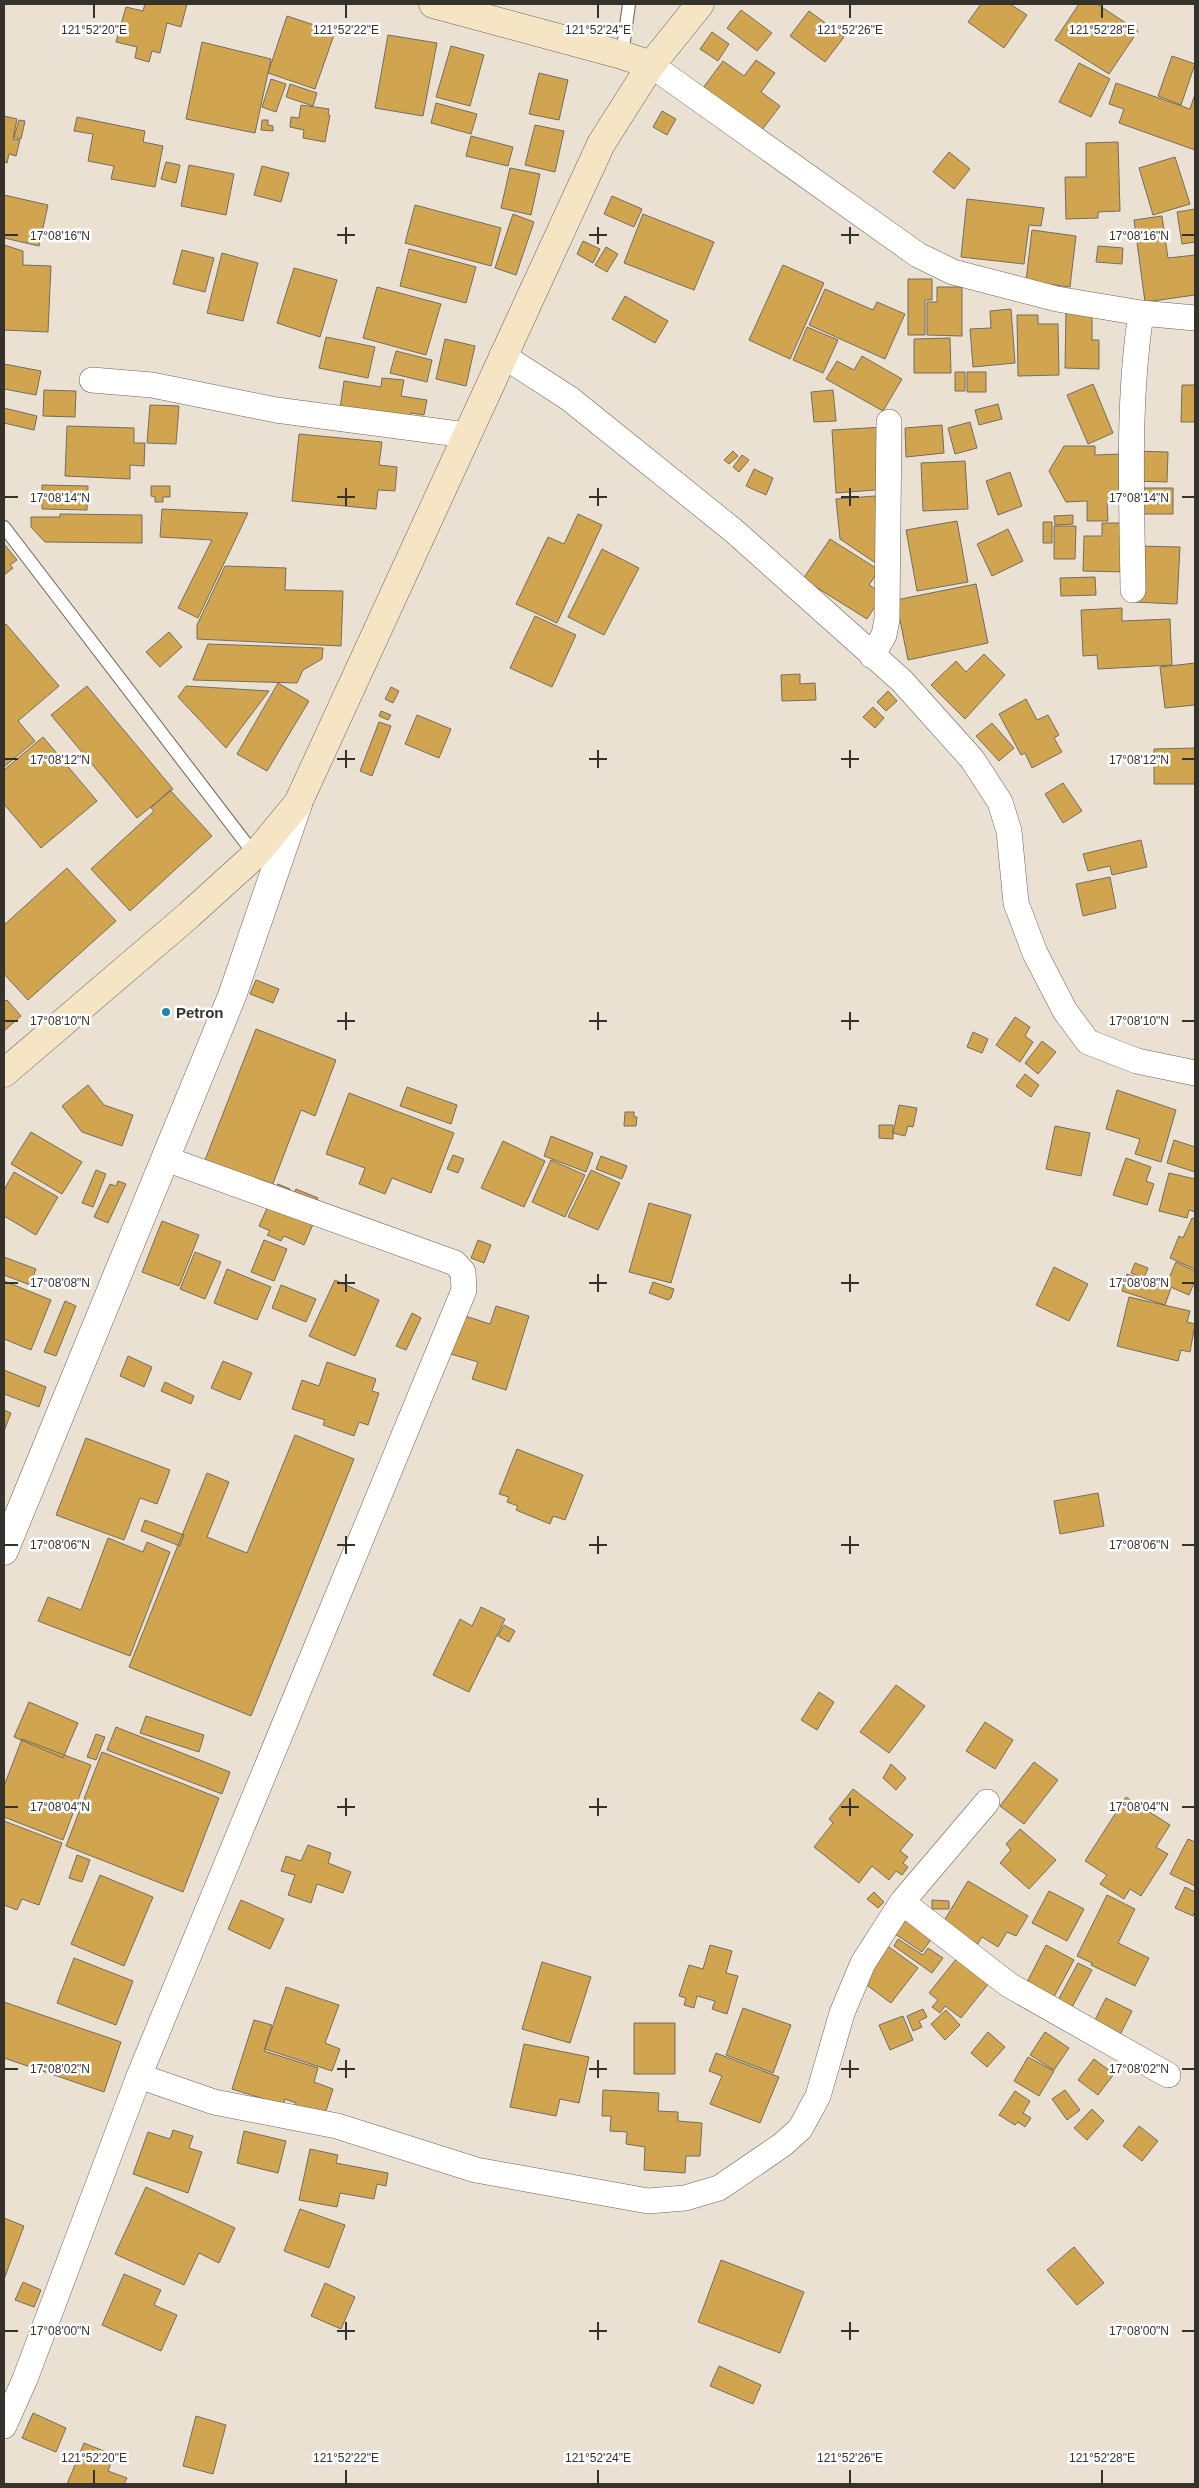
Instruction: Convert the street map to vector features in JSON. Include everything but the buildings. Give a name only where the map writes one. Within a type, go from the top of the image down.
[{"type":"main road","points":[[433,4],[622,55],[651,66]]},
{"type":"main road","points":[[4,1073],[189,915],[255,855],[298,803],[502,355],[601,144],[651,66],[700,4]]},
{"type":"street","points":[[651,66],[918,256],[962,275],[1057,299],[1140,314],[1195,318]]},
{"type":"street","points":[[1133,590],[1131,420],[1133,363],[1140,314]]},
{"type":"street","points":[[502,355],[570,399],[734,531],[902,681],[938,718],[972,760],[1000,802],[1009,831],[1016,903],[1035,953],[1065,1011],[1088,1042],[1137,1061],[1195,1073]]},
{"type":"street","points":[[92,380],[152,385],[276,410],[466,435]]},
{"type":"street","points":[[872,656],[884,634],[887,620],[889,422]]},
{"type":"street","points":[[4,1551],[232,996],[298,803]]},
{"type":"street","points":[[4,2426],[25,2379],[139,2076],[464,1290],[465,1280],[463,1272],[455,1263],[166,1159]]},
{"type":"street","points":[[139,2076],[214,2102],[337,2126],[476,2170],[648,2201],[685,2198],[718,2188],[782,2145],[800,2129],[818,2096],[842,2013],[863,1963],[902,1902],[987,1802]]},
{"type":"street","points":[[902,1902],[1009,1985],[1168,2075]]},
{"type":"lane","points":[[622,55],[628,4]]},
{"type":"lane","points":[[4,527],[255,855]]},
{"type":"place","name":"Petron","points":[[166,1012]]}]
